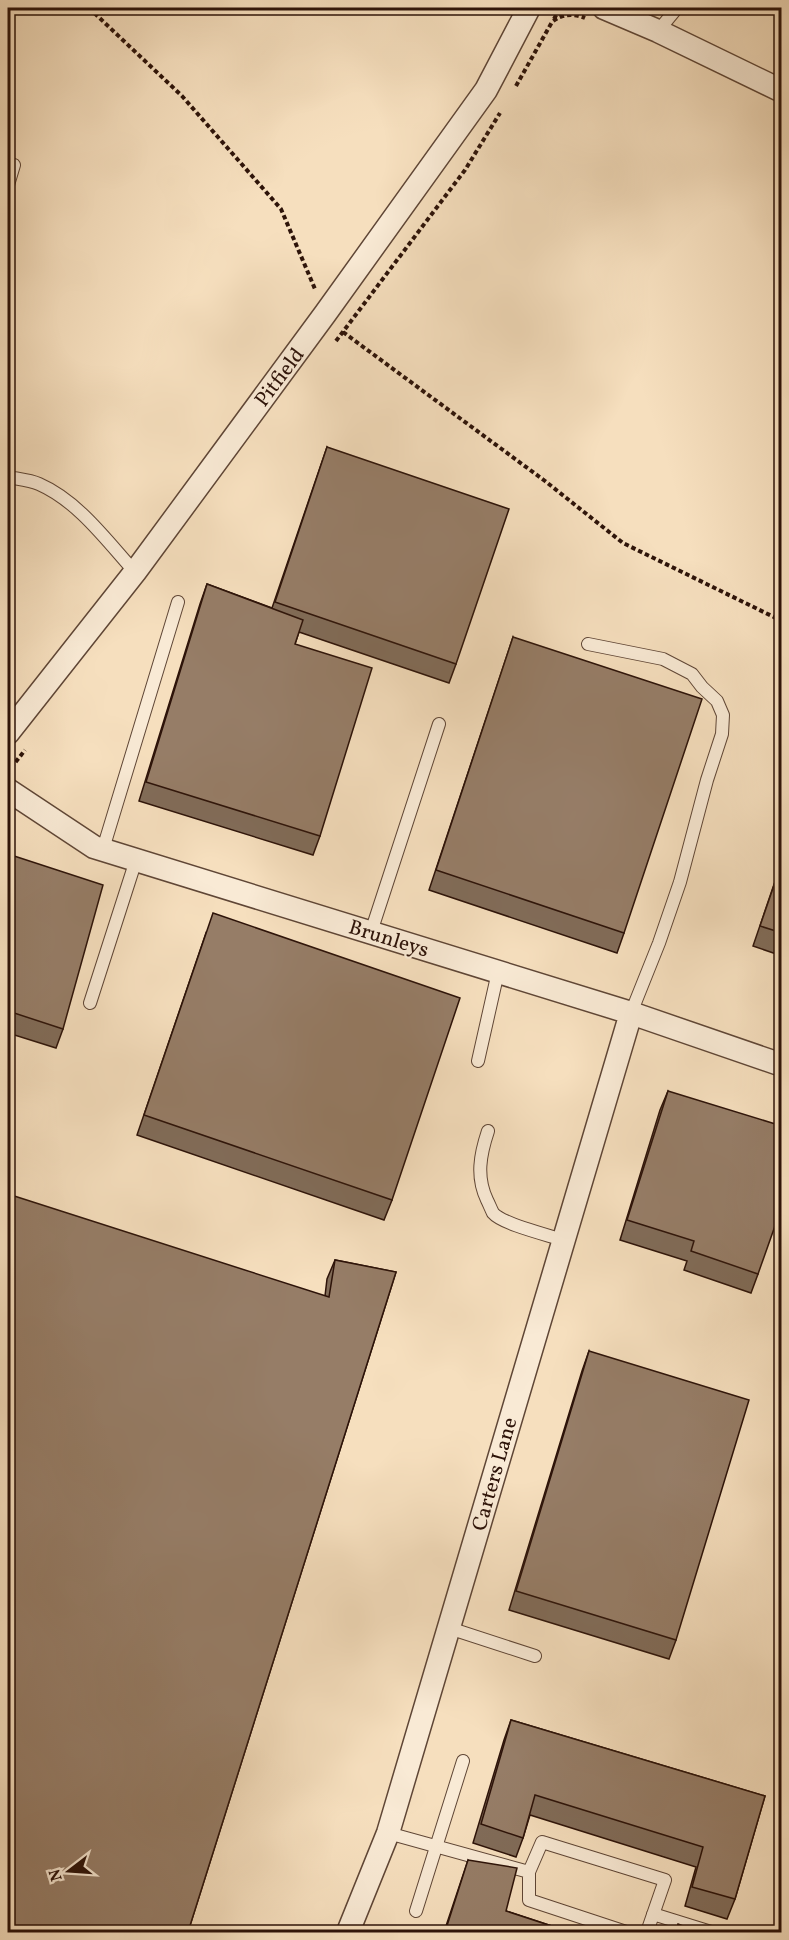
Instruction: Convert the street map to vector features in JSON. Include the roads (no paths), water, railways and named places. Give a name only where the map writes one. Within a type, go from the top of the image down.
[{"type":"street","name":"Pitfield","points":[[8,733],[135,572],[486,90],[529,8]]},
{"type":"street","points":[[596,14],[658,31],[782,91]]},
{"type":"street","name":"Brunleys","points":[[8,789],[94,847],[631,1013],[782,1065]]},
{"type":"street","name":"Carters Lane","points":[[348,1932],[388,1833],[631,1013]]},
{"type":"lane","points":[[658,31],[677,8]]},
{"type":"lane","points":[[8,185],[14,165]]},
{"type":"lane","points":[[8,477],[39,484],[66,501],[96,529],[135,572]]},
{"type":"lane","points":[[103,849],[178,602]]},
{"type":"lane","points":[[588,644],[663,659],[692,674],[717,701],[723,715],[722,734],[707,780],[680,882],[631,1013]]},
{"type":"lane","points":[[370,932],[439,724]]},
{"type":"lane","points":[[90,1003],[136,860]]},
{"type":"lane","points":[[478,1061],[498,972]]},
{"type":"lane","points":[[488,1131],[479,1170],[481,1187],[494,1214],[509,1222],[563,1240]]},
{"type":"lane","points":[[449,1628],[535,1656]]},
{"type":"lane","points":[[416,1911],[463,1761]]},
{"type":"lane","points":[[388,1833],[530,1872]]},
{"type":"lane","points":[[626,1932],[529,1900],[530,1872],[542,1842],[665,1880],[647,1932]]},
{"type":"lane","points":[[653,1914],[711,1932]]}]
